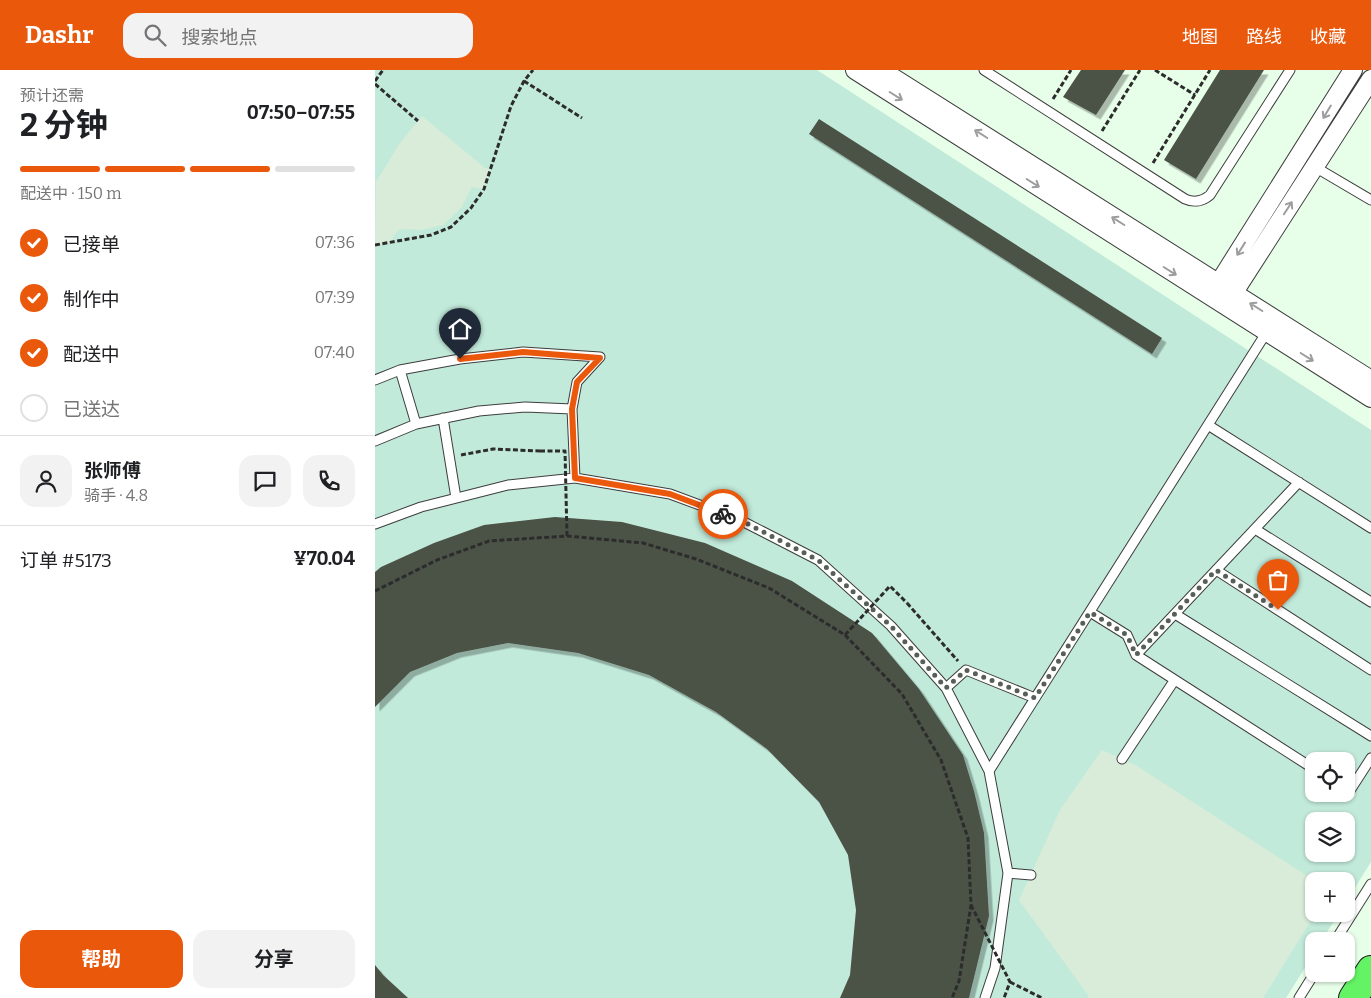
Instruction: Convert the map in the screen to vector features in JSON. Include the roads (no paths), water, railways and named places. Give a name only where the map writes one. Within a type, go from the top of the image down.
[{"type":"main road","points":[[1353,998],[1371,970]]},
{"type":"street","points":[[855,70],[1271,325],[1371,380]]},
{"type":"street","points":[[881,70],[1222,295]]},
{"type":"street","points":[[1222,295],[1353,70]]},
{"type":"street","points":[[1222,295],[1315,166],[1371,79]]},
{"type":"street","points":[[1271,325],[1371,398]]},
{"type":"lane","points":[[984,70],[1188,201],[1197,201],[1208,197],[1290,70]]},
{"type":"lane","points":[[1315,166],[1371,200]]},
{"type":"lane","points":[[989,771],[1271,325]]},
{"type":"lane","points":[[375,380],[400,370],[460,359],[523,352],[600,358],[577,382],[572,409],[575,478]]},
{"type":"lane","points":[[400,370],[416,424]]},
{"type":"lane","points":[[375,441],[416,424],[479,411],[525,407],[572,409]]},
{"type":"lane","points":[[443,418],[456,498]]},
{"type":"lane","points":[[1208,425],[1371,528]]},
{"type":"lane","points":[[375,524],[421,507],[508,485],[575,478],[670,494],[740,520],[818,560],[891,626],[946,688],[989,771],[1008,873],[995,968],[985,998]]},
{"type":"lane","points":[[1136,655],[1299,482]]},
{"type":"lane","points":[[1255,529],[1371,602]]},
{"type":"lane","points":[[1216,570],[1371,670]]},
{"type":"lane","points":[[1090,612],[1127,635],[1136,655],[1305,764]]},
{"type":"lane","points":[[1175,614],[1371,736]]},
{"type":"lane","points":[[946,688],[966,670],[1035,698]]},
{"type":"lane","points":[[1122,759],[1174,680]]},
{"type":"lane","points":[[1355,783],[1371,758]]},
{"type":"lane","points":[[1008,873],[1031,875]]},
{"type":"lane","points":[[1341,932],[1371,884]]},
{"type":"lane","points":[[1299,998],[1310,982]]}]
